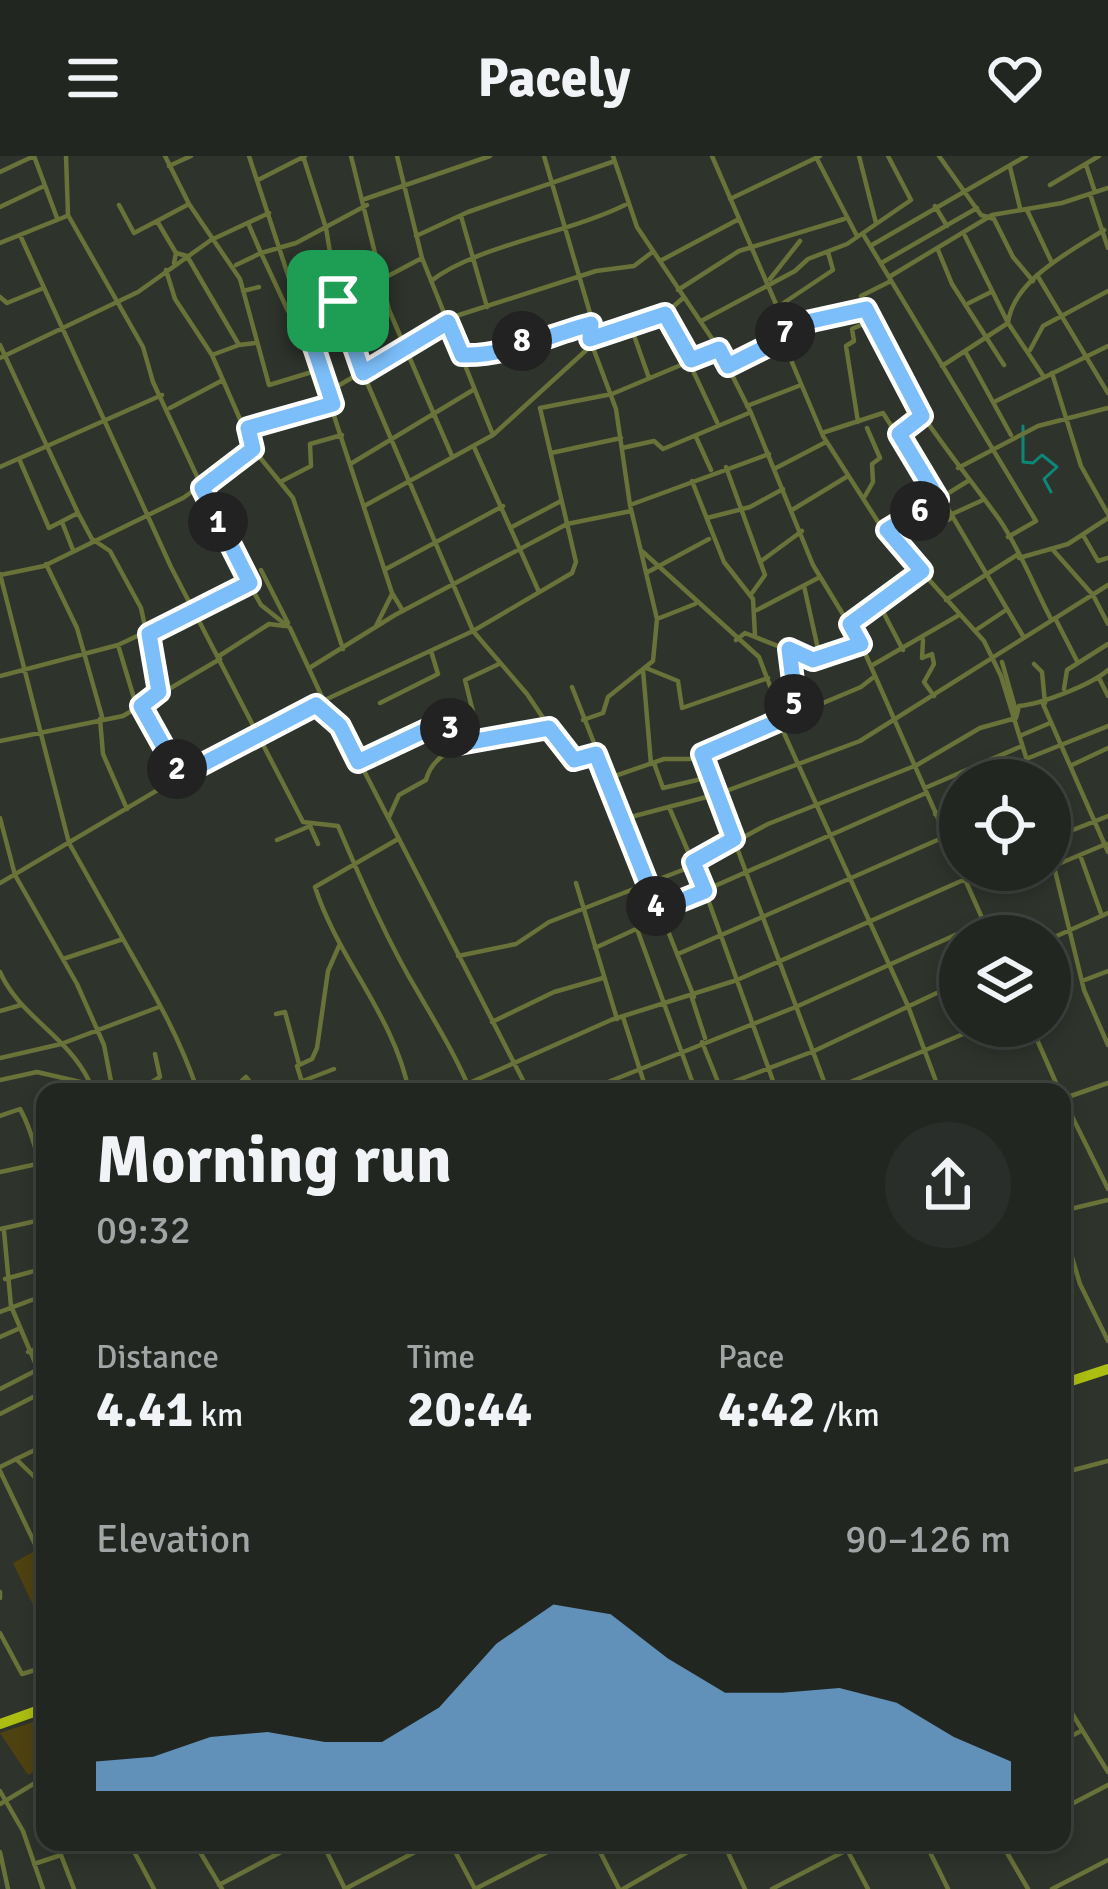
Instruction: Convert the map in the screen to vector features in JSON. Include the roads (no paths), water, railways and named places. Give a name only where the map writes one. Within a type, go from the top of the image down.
[{"type":"highway","points":[[1071,1381],[1108,1370]]},
{"type":"highway","points":[[0,1724],[36,1711]]},
{"type":"street","points":[[0,172],[34,156],[44,186],[142,347],[202,488],[250,583],[265,610],[290,628]]},
{"type":"street","points":[[63,214],[66,156]]},
{"type":"street","points":[[165,156],[223,261],[229,259],[234,266],[268,385],[322,369]]},
{"type":"street","points":[[169,166],[191,156]]},
{"type":"street","points":[[249,156],[283,246],[392,593],[403,611]]},
{"type":"street","points":[[258,180],[304,156],[326,228],[338,301],[363,373],[473,631],[574,760],[596,754]]},
{"type":"street","points":[[351,156],[404,348],[452,458]]},
{"type":"street","points":[[397,156],[422,258],[493,435]]},
{"type":"street","points":[[234,266],[326,228],[404,182],[490,156]]},
{"type":"street","points":[[544,156],[581,278],[591,342],[612,394],[631,508],[657,619],[657,652],[644,669],[608,697],[602,713],[584,720]]},
{"type":"street","points":[[712,156],[777,306],[801,385],[826,442],[897,543],[976,631],[993,657],[1016,715]]},
{"type":"street","points":[[859,156],[876,223]]},
{"type":"street","points":[[701,321],[808,259],[860,235],[911,199],[888,156]]},
{"type":"street","points":[[939,156],[1063,314],[1108,393]]},
{"type":"street","points":[[944,163],[956,156]]},
{"type":"street","points":[[872,245],[1026,156]]},
{"type":"street","points":[[730,199],[819,157],[844,219],[872,245],[1036,521],[1008,537]]},
{"type":"street","points":[[1050,184],[1096,157]]},
{"type":"street","points":[[416,236],[613,159],[627,204],[651,248],[728,366],[821,576],[861,644],[939,824]]},
{"type":"street","points":[[1086,165],[1105,220],[1108,248]]},
{"type":"street","points":[[1010,167],[1023,209],[1052,262]]},
{"type":"street","points":[[0,207],[44,186]]},
{"type":"street","points":[[1076,661],[1008,537],[922,416],[861,296],[990,217],[1107,191]]},
{"type":"street","points":[[119,205],[134,233],[189,204]]},
{"type":"street","points":[[431,281],[627,204]]},
{"type":"street","points":[[935,206],[947,226]]},
{"type":"street","points":[[882,263],[977,208]]},
{"type":"street","points":[[3,357],[116,303],[212,240],[270,213]]},
{"type":"street","points":[[0,243],[63,214]]},
{"type":"street","points":[[460,215],[488,308]]},
{"type":"street","points":[[678,290],[752,248],[799,238],[844,219]]},
{"type":"street","points":[[659,262],[740,220]]},
{"type":"street","points":[[157,221],[176,253],[174,265]]},
{"type":"street","points":[[248,223],[288,310]]},
{"type":"street","points":[[942,366],[1008,323],[1035,278],[1104,230]]},
{"type":"street","points":[[946,601],[1018,557],[1053,550],[1108,516],[1081,466],[1048,375],[1008,323],[964,234]]},
{"type":"street","points":[[20,235],[102,423],[220,657],[232,693],[318,844]]},
{"type":"street","points":[[799,238],[808,259]]},
{"type":"street","points":[[768,284],[772,271],[785,263],[799,238]]},
{"type":"street","points":[[329,392],[448,322],[581,278],[634,266],[650,259],[651,248]]},
{"type":"street","points":[[938,250],[952,284],[1004,364]]},
{"type":"street","points":[[777,306],[832,270],[828,252]]},
{"type":"street","points":[[176,253],[187,256],[239,345]]},
{"type":"street","points":[[305,320],[422,258]]},
{"type":"street","points":[[166,270],[188,323],[212,356],[248,428],[253,449],[282,481],[322,578],[343,649]]},
{"type":"street","points":[[243,291],[259,286]]},
{"type":"street","points":[[0,297],[7,303],[42,288]]},
{"type":"street","points":[[1030,350],[1041,328],[1108,291]]},
{"type":"street","points":[[967,304],[991,292]]},
{"type":"street","points":[[366,506],[493,435],[591,342],[665,314],[683,298]]},
{"type":"street","points":[[784,327],[866,309]]},
{"type":"street","points":[[665,314],[718,424]]},
{"type":"street","points":[[858,422],[846,346],[854,341],[851,329],[870,321]]},
{"type":"street","points":[[462,355],[494,356],[512,344],[591,324]]},
{"type":"street","points":[[632,327],[650,378]]},
{"type":"street","points":[[728,366],[786,337]]},
{"type":"street","points":[[212,356],[255,344]]},
{"type":"street","points":[[0,346],[78,513],[92,538],[110,551],[149,634],[159,692]]},
{"type":"street","points":[[996,401],[1108,346]]},
{"type":"street","points":[[0,883],[256,732],[473,631],[576,568],[540,408],[612,394],[719,349]]},
{"type":"street","points":[[965,351],[1012,437]]},
{"type":"street","points":[[169,409],[224,380]]},
{"type":"street","points":[[622,448],[654,441],[661,449],[801,385]]},
{"type":"street","points":[[352,463],[473,389]]},
{"type":"street","points":[[0,467],[162,395]]},
{"type":"street","points":[[248,428],[333,404]]},
{"type":"street","points":[[958,468],[1012,437],[1108,408]]},
{"type":"street","points":[[822,433],[883,413],[1024,636]]},
{"type":"street","points":[[899,434],[922,416]]},
{"type":"street","points":[[865,496],[873,482],[872,464],[880,458],[867,428]]},
{"type":"street","points":[[282,481],[311,466],[310,444],[342,435]]},
{"type":"street","points":[[696,436],[711,471]]},
{"type":"street","points":[[551,453],[621,438]]},
{"type":"street","points":[[774,469],[826,442]]},
{"type":"street","points":[[474,447],[539,592]]},
{"type":"street","points":[[195,1083],[168,1012],[159,1007],[69,843],[36,732],[0,574],[46,564],[202,488],[253,449]]},
{"type":"street","points":[[311,667],[395,615],[567,524],[631,508],[711,471],[769,454]]},
{"type":"street","points":[[20,461],[49,528],[78,513]]},
{"type":"street","points":[[727,467],[766,577],[750,595]]},
{"type":"street","points":[[792,510],[848,476]]},
{"type":"street","points":[[692,481],[712,538],[757,610],[755,637]]},
{"type":"street","points":[[887,530],[968,481]]},
{"type":"street","points":[[707,518],[739,511],[783,489]]},
{"type":"street","points":[[897,543],[982,500]]},
{"type":"street","points":[[510,528],[562,501]]},
{"type":"street","points":[[386,569],[502,506]]},
{"type":"street","points":[[62,522],[73,550]]},
{"type":"street","points":[[760,562],[802,532]]},
{"type":"street","points":[[1083,535],[1098,561],[1108,558]]},
{"type":"street","points":[[646,573],[712,538]]},
{"type":"street","points":[[1053,550],[1093,595],[1108,621]]},
{"type":"street","points":[[643,552],[758,657],[780,719],[885,965],[908,1006],[937,1083]]},
{"type":"street","points":[[46,564],[86,656],[102,720],[104,754],[127,808]]},
{"type":"street","points":[[261,570],[311,667],[320,702],[358,762],[524,1083]]},
{"type":"street","points":[[850,624],[922,571]]},
{"type":"street","points":[[757,610],[821,576]]},
{"type":"street","points":[[0,676],[86,656],[149,634],[250,583]]},
{"type":"street","points":[[623,819],[802,765],[891,722],[1108,585]]},
{"type":"street","points":[[804,586],[820,658]]},
{"type":"street","points":[[376,626],[392,593]]},
{"type":"street","points":[[444,593],[460,601]]},
{"type":"street","points":[[395,615],[397,604]]},
{"type":"street","points":[[657,619],[695,604]]},
{"type":"street","points":[[879,604],[903,650]]},
{"type":"street","points":[[976,631],[1006,610]]},
{"type":"street","points":[[871,666],[961,614]]},
{"type":"street","points":[[0,741],[102,720],[139,707],[269,624],[290,628]]},
{"type":"street","points":[[736,640],[743,633],[820,658],[861,644]]},
{"type":"street","points":[[922,640],[922,658],[932,654],[934,664],[924,682],[934,696]]},
{"type":"street","points":[[1064,689],[1065,674],[1076,661],[1108,644]]},
{"type":"street","points":[[118,645],[139,707],[180,776]]},
{"type":"street","points":[[789,649],[797,713]]},
{"type":"street","points":[[380,703],[438,674],[431,651]]},
{"type":"street","points":[[1002,662],[1026,758],[1108,726]]},
{"type":"street","points":[[480,740],[465,680],[499,664]]},
{"type":"street","points":[[1034,664],[1042,672],[1050,723],[1107,848],[1071,859]]},
{"type":"street","points":[[644,669],[676,680],[682,708],[768,678]]},
{"type":"street","points":[[644,669],[652,763],[665,789],[710,777]]},
{"type":"street","points":[[458,956],[516,944],[543,925],[648,885],[734,839],[916,765],[980,728],[1044,703],[1064,689],[1100,678],[1108,670]]},
{"type":"street","points":[[607,779],[652,763],[702,754],[861,687],[874,676]]},
{"type":"street","points":[[1100,678],[1108,696]]},
{"type":"street","points":[[572,687],[678,954],[719,1083]]},
{"type":"street","points":[[861,687],[879,692]]},
{"type":"street","points":[[358,762],[445,721],[459,744]]},
{"type":"street","points":[[1021,736],[1050,723]]},
{"type":"street","points":[[388,819],[399,795],[426,780],[429,769],[459,744],[549,728]]},
{"type":"street","points":[[1088,734],[1096,754]]},
{"type":"street","points":[[595,948],[705,891],[1022,746]]},
{"type":"street","points":[[1072,766],[1108,748]]},
{"type":"street","points":[[702,754],[824,1083]]},
{"type":"street","points":[[669,807],[705,891],[774,1083]]},
{"type":"street","points":[[935,814],[939,812]]},
{"type":"street","points":[[1071,831],[1108,817]]},
{"type":"street","points":[[0,818],[15,875],[97,1030],[111,1065],[112,1083]]},
{"type":"street","points":[[277,840],[310,826],[338,826],[466,1083]]},
{"type":"street","points":[[398,839],[315,887],[339,946],[404,1066],[407,1083]]},
{"type":"street","points":[[678,954],[939,839]]},
{"type":"street","points":[[1071,929],[1105,914],[1080,855]]},
{"type":"street","points":[[576,883],[603,978],[643,1083]]},
{"type":"street","points":[[469,1083],[620,1018],[693,998],[939,891]]},
{"type":"street","points":[[637,928],[693,1083]]},
{"type":"street","points":[[1071,933],[1082,981],[1108,1046]]},
{"type":"street","points":[[63,959],[123,939]]},
{"type":"street","points":[[602,1083],[798,1006],[939,941]]},
{"type":"street","points":[[298,1064],[312,1059],[317,1048],[328,971],[339,946]]},
{"type":"street","points":[[1082,981],[1108,971]]},
{"type":"street","points":[[0,972],[8,994],[61,1044],[89,1081]]},
{"type":"street","points":[[492,1022],[544,996],[603,978]]},
{"type":"street","points":[[738,1083],[939,992]]},
{"type":"street","points":[[0,1010],[20,1005]]},
{"type":"street","points":[[94,1083],[37,1072],[2,1079],[0,1059],[61,1044],[159,1007]]},
{"type":"street","points":[[276,1014],[285,1012],[302,1082],[334,1069]]},
{"type":"street","points":[[849,1083],[939,1045]]},
{"type":"street","points":[[1040,1047],[1056,1083]]},
{"type":"street","points":[[150,1083],[160,1077],[155,1054]]},
{"type":"street","points":[[1071,1094],[1108,1084]]},
{"type":"street","points":[[0,1116],[20,1109],[36,1132]]},
{"type":"street","points":[[1071,1114],[1108,1189]]},
{"type":"street","points":[[0,1172],[36,1164]]},
{"type":"street","points":[[1071,1209],[1108,1200]]},
{"type":"street","points":[[0,1389],[35,1371],[10,1306],[2,1269],[2,1230],[36,1221]]},
{"type":"street","points":[[1071,1258],[1108,1341]]},
{"type":"street","points":[[4,1279],[36,1270]]},
{"type":"street","points":[[0,1312],[36,1298]]},
{"type":"street","points":[[0,1337],[18,1329]]},
{"type":"street","points":[[27,1353],[36,1349]]},
{"type":"street","points":[[0,1414],[36,1393]]},
{"type":"street","points":[[36,1449],[0,1469],[36,1546]]},
{"type":"street","points":[[16,1459],[36,1478]]},
{"type":"street","points":[[1071,1470],[1108,1461]]},
{"type":"street","points":[[0,1633],[25,1675],[36,1671]]},
{"type":"street","points":[[1071,1715],[1108,1772]]},
{"type":"street","points":[[1071,1736],[1079,1732]]},
{"type":"street","points":[[3,1802],[36,1782]]},
{"type":"street","points":[[1071,1804],[1108,1785]]},
{"type":"street","points":[[0,1791],[43,1889]]},
{"type":"street","points":[[134,1851],[154,1889]]},
{"type":"street","points":[[199,1851],[220,1887],[284,1851]]},
{"type":"street","points":[[326,1851],[345,1889],[417,1851]]},
{"type":"street","points":[[455,1851],[475,1889],[549,1851]]},
{"type":"street","points":[[601,1851],[621,1889],[688,1851]]},
{"type":"street","points":[[727,1851],[745,1889]]},
{"type":"street","points":[[772,1889],[846,1851]]},
{"type":"street","points":[[849,1851],[868,1889]]},
{"type":"street","points":[[929,1851],[948,1889]]},
{"type":"street","points":[[1007,1851],[1028,1889]]},
{"type":"street","points":[[0,1852],[8,1889]]},
{"type":"street","points":[[34,1864],[61,1855],[74,1889]]},
{"type":"street","points":[[1052,1889],[1108,1860]]},
{"type":"waterway","points":[[1023,426],[1023,462],[1033,463],[1042,455],[1057,467],[1044,479],[1051,492]]}]
